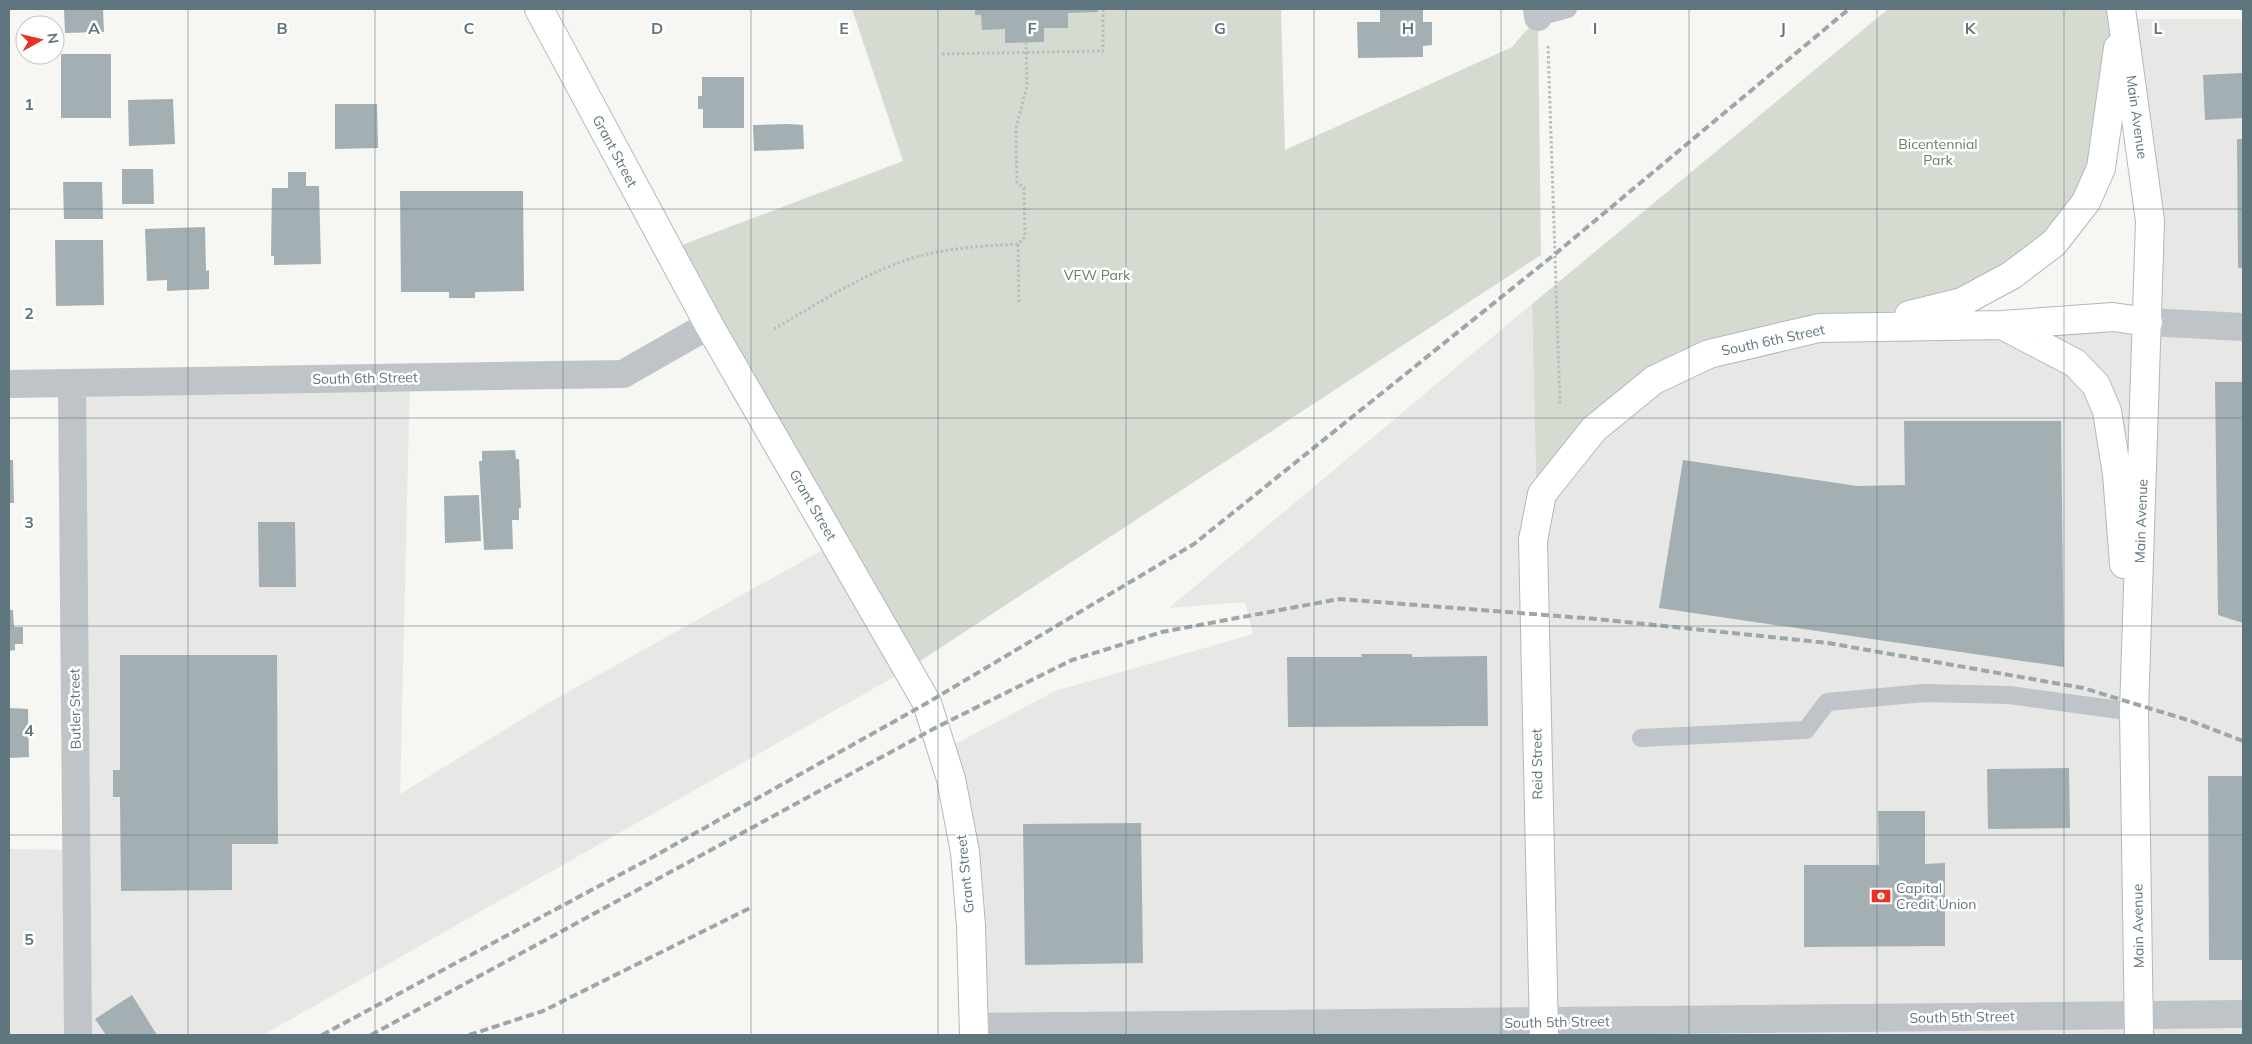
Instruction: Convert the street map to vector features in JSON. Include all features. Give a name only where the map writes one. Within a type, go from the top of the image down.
[{"type":"main road","name":"Grant Street","points":[[539,9],[709,325],[927,703],[951,779],[965,852],[971,926],[974,1031]]},
{"type":"main road","name":"Main Avenue","points":[[2121,14],[2138,124],[2150,221],[2134,709],[2139,1025]]},
{"type":"main road","points":[[1820,328],[1902,317],[1962,302],[2012,275],[2054,243],[2086,202],[2101,168],[2121,14]]},
{"type":"main road","name":"South 6th Street","points":[[1542,494],[1594,429],[1654,380],[1709,354],[1820,328],[2002,325],[2113,317],[2148,322]]},
{"type":"main road","points":[[2002,325],[2075,363],[2096,385],[2107,411],[2118,474],[2134,709]]},
{"type":"main road","name":"Reid Street","points":[[1542,494],[1533,540],[1544,1028]]},
{"type":"street","points":[[2148,322],[2243,326]]},
{"type":"street","name":"South 6th Street","points":[[9,384],[623,374],[709,325]]},
{"type":"street","name":"Butler Street","points":[[72,383],[78,1035]]},
{"type":"street","name":"South 5th Street","points":[[974,1031],[2139,1025],[2243,1014]]},
{"type":"lane","points":[[1538,13],[1568,9]]},
{"type":"lane","points":[[1641,738],[1806,730],[1827,702],[1924,693],[2009,695],[2134,709]]},
{"type":"path","points":[[942,54],[1103,51],[1103,9]]},
{"type":"path","points":[[1538,13],[1550,51],[1560,404]]},
{"type":"path","points":[[1020,302],[1018,244],[1025,236],[1024,188],[1017,182],[1016,128],[1027,86],[1026,43]]},
{"type":"path","points":[[774,329],[856,282],[909,259],[974,246],[1018,244]]},
{"type":"shaded area","points":[[2121,19],[2243,19],[2243,1035],[1544,1035],[1543,1022],[974,1027],[942,751],[1055,691],[1253,634],[1245,602],[1169,608],[1532,304],[1537,512],[1654,380],[1819,328],[2148,321]]},
{"type":"shaded area","points":[[410,377],[400,794],[550,702],[835,543],[908,669],[263,1035],[9,1035],[9,849],[76,850],[72,383]]},
{"type":"green space","name":"VFW Park","points":[[852,9],[1281,9],[1285,150],[1512,47],[1538,17],[1541,255],[908,669],[669,250],[903,161]]},
{"type":"green space","name":"Bicentennial Park","points":[[1888,9],[2121,9],[2086,202],[1962,302],[1654,380],[1537,516],[1532,304]]},
{"type":"building","points":[[64,9],[103,9],[104,32],[65,33]]},
{"type":"building","points":[[975,9],[1098,9],[1098,12],[1068,13],[1068,28],[1044,28],[1044,42],[1005,43],[1005,29],[982,30],[981,15],[975,15]]},
{"type":"building","points":[[1380,9],[1423,9],[1423,22],[1432,22],[1432,45],[1423,46],[1423,57],[1358,58],[1357,22],[1380,22]]},
{"type":"building","points":[[65,54],[111,54],[111,118],[61,118],[61,65],[65,65]]},
{"type":"building","points":[[2243,73],[2243,118],[2205,120],[2203,75]]},
{"type":"building","points":[[702,77],[744,77],[744,128],[703,128],[703,109],[698,109],[698,96],[702,96]]},
{"type":"building","points":[[173,99],[175,144],[129,146],[128,100]]},
{"type":"building","points":[[335,104],[377,104],[378,148],[335,149]]},
{"type":"building","points":[[753,125],[803,125],[804,149],[754,151]]},
{"type":"building","points":[[2237,139],[2243,139],[2243,268],[2238,268]]},
{"type":"building","points":[[122,169],[153,169],[154,204],[122,204]]},
{"type":"building","points":[[288,172],[306,172],[306,186],[319,186],[321,264],[274,265],[274,256],[271,256],[272,188],[288,188]]},
{"type":"building","points":[[63,182],[102,182],[103,219],[64,219]]},
{"type":"building","points":[[400,191],[523,191],[524,291],[475,292],[475,298],[449,298],[449,292],[401,292]]},
{"type":"building","points":[[205,227],[206,271],[209,270],[209,289],[167,291],[167,280],[147,281],[145,229]]},
{"type":"building","points":[[55,240],[103,240],[104,305],[56,306]]},
{"type":"building","points":[[2215,382],[2243,382],[2243,623],[2218,615]]},
{"type":"building","points":[[1904,421],[2061,421],[2064,667],[1659,608],[1683,460],[1857,486],[1905,485]]},
{"type":"building","points":[[515,450],[516,459],[519,459],[521,508],[519,508],[519,520],[512,520],[513,549],[484,550],[479,461],[482,461],[482,451]]},
{"type":"building","points":[[9,460],[13,460],[14,503],[9,503]]},
{"type":"building","points":[[479,495],[481,541],[445,543],[444,496]]},
{"type":"building","points":[[258,522],[295,522],[296,587],[259,587]]},
{"type":"building","points":[[9,610],[13,610],[14,627],[23,627],[23,644],[15,644],[15,650],[9,651]]},
{"type":"building","points":[[1361,654],[1412,654],[1412,657],[1487,656],[1488,726],[1288,727],[1287,657],[1362,657]]},
{"type":"building","points":[[120,655],[277,655],[278,844],[232,844],[232,890],[121,891],[120,797],[113,797],[113,770],[120,770]]},
{"type":"building","points":[[9,708],[28,709],[29,757],[9,758]]},
{"type":"building","points":[[2069,768],[2070,828],[1988,829],[1987,769]]},
{"type":"building","points":[[2208,776],[2243,776],[2243,960],[2209,960]]},
{"type":"building","points":[[1878,811],[1925,811],[1925,864],[1945,863],[1945,946],[1804,947],[1804,865],[1879,865]]},
{"type":"building","points":[[1141,823],[1143,963],[1025,965],[1023,824]]},
{"type":"building","points":[[132,995],[157,1035],[106,1035],[95,1019]]},
{"type":"railway","points":[[322,1035],[651,858],[927,703],[1194,544],[1555,254],[1849,9]]},
{"type":"railway","points":[[371,1035],[935,728],[1072,660],[1162,632],[1339,599],[1597,619],[1828,643],[2083,688],[2191,721],[2243,741]]},
{"type":"railway","points":[[469,1035],[543,1011],[752,907]]},
{"type":"place","name":"Capital Credit Union","points":[[1881,896]]}]
